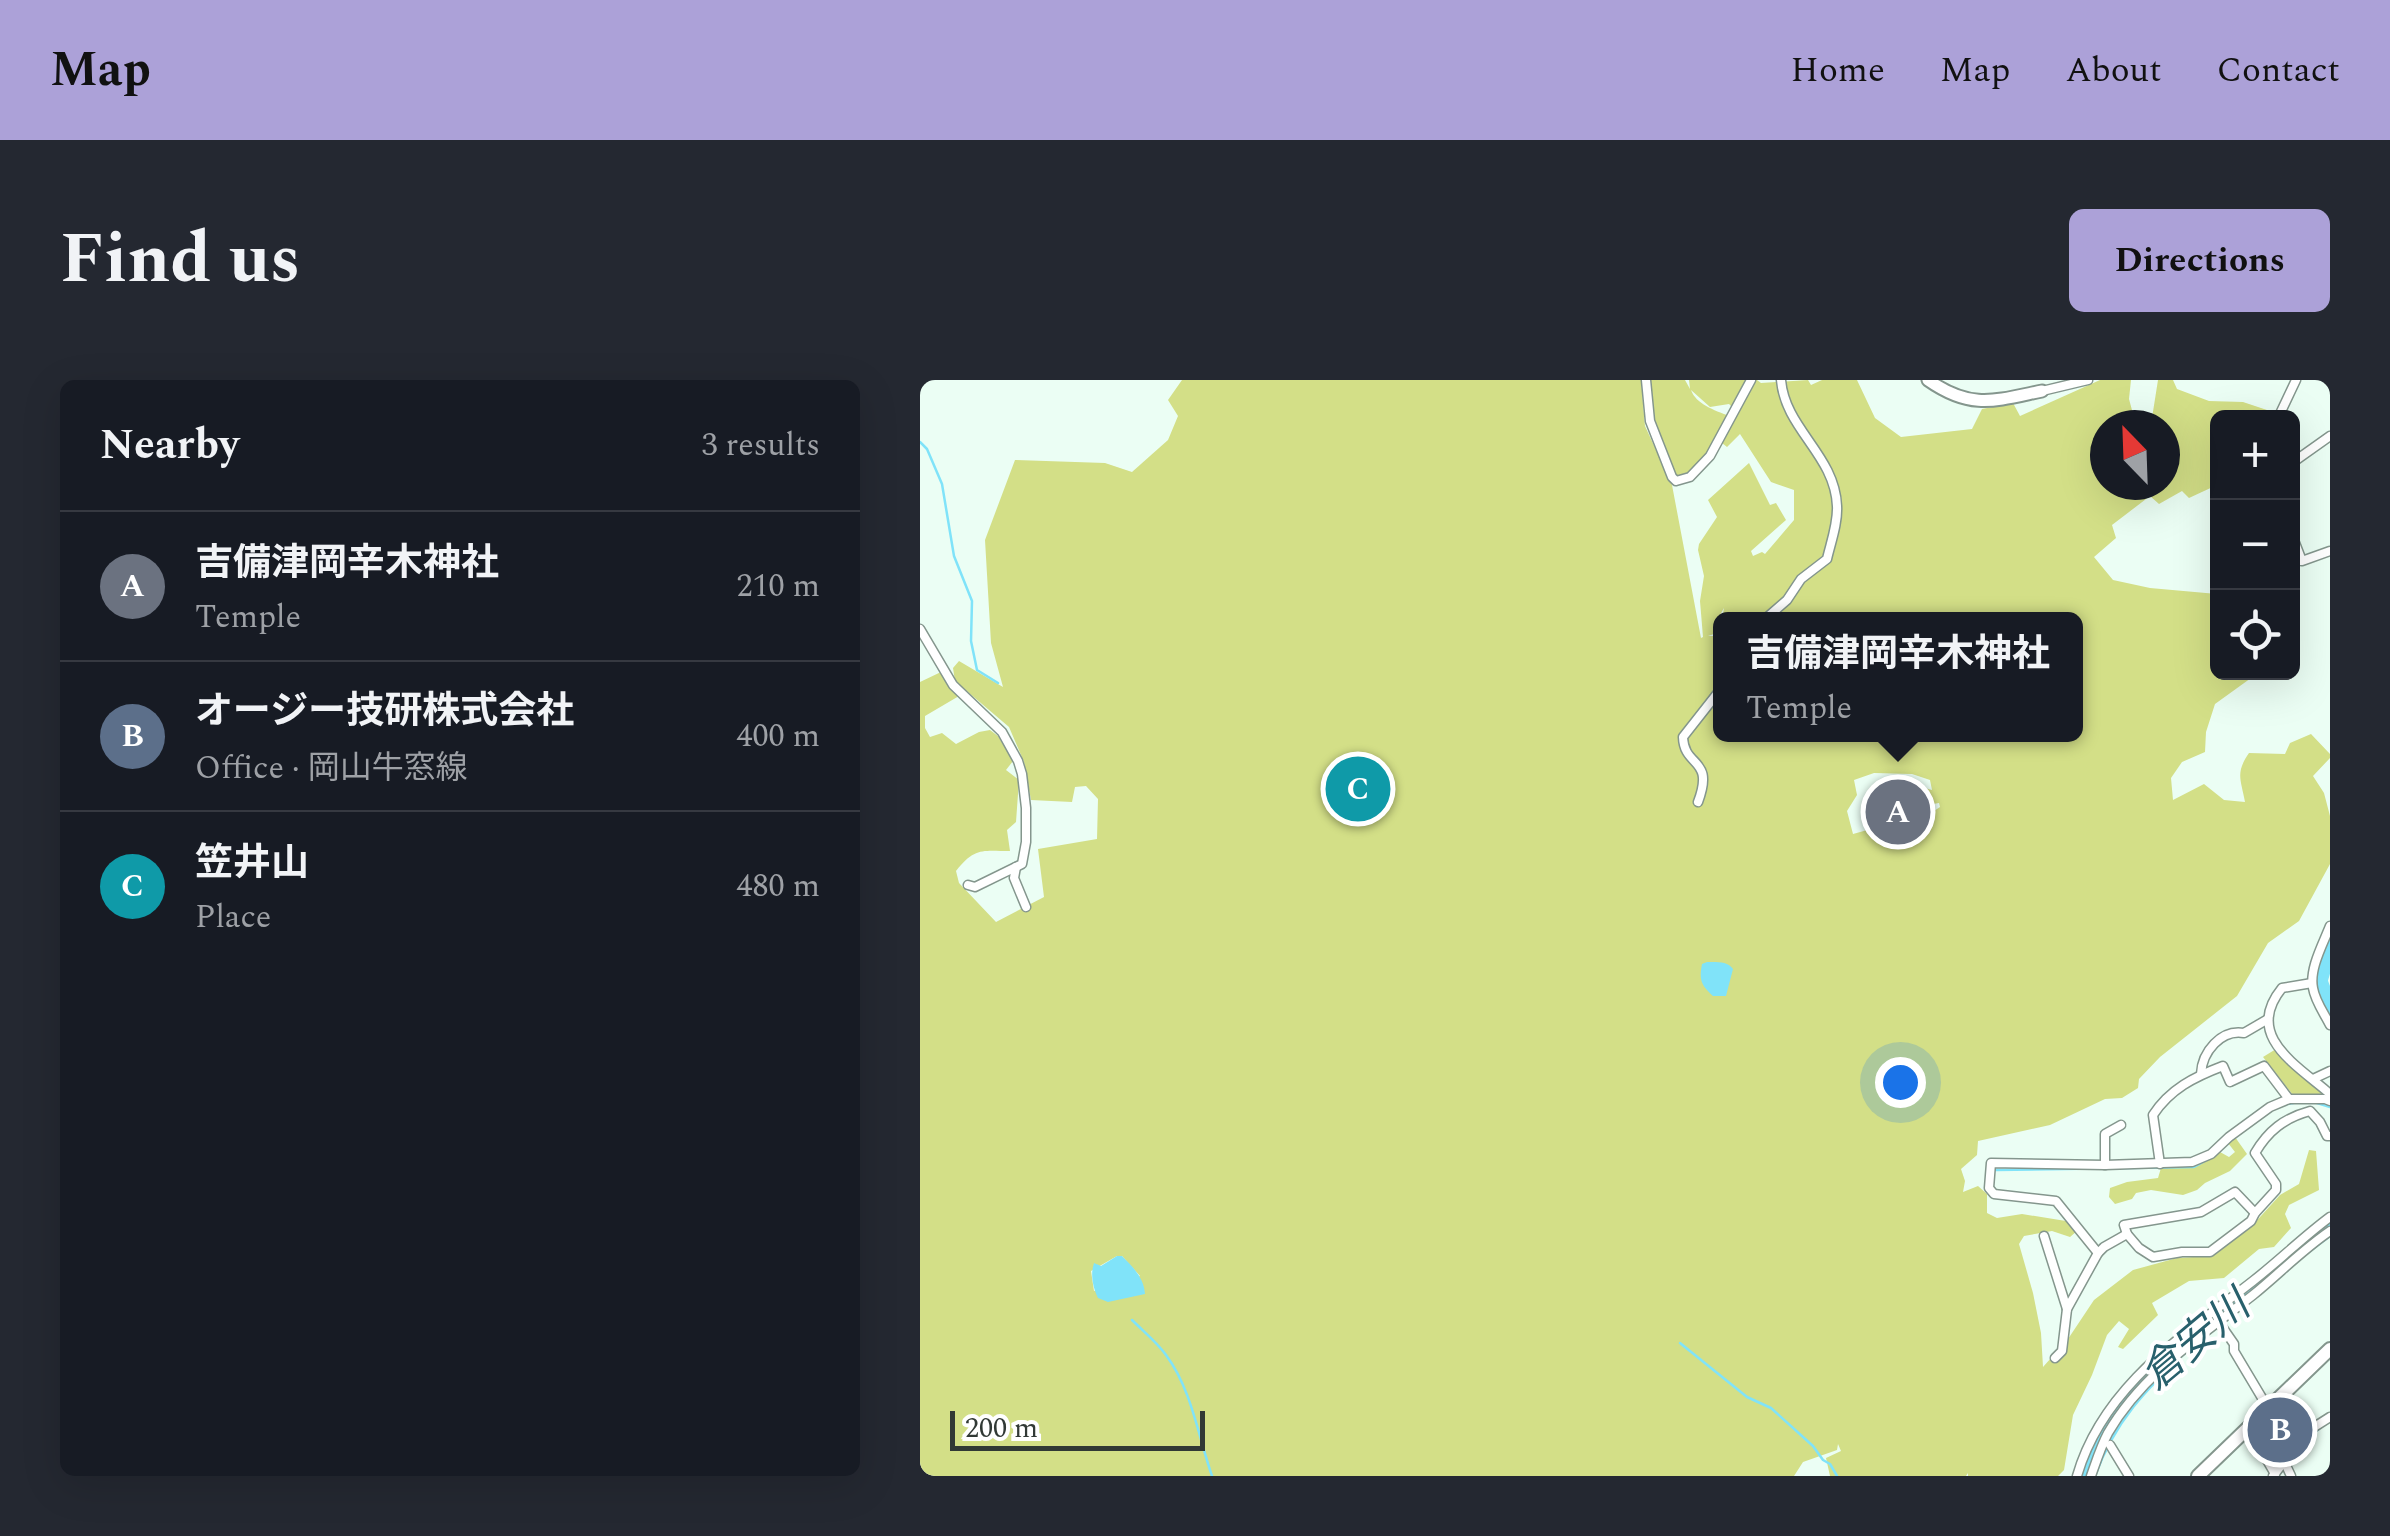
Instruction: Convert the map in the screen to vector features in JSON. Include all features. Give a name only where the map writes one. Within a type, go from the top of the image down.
[{"type":"main road","points":[[2198,1476],[2330,1349]]},
{"type":"street","points":[[1646,380],[1652,431],[1672,476],[1682,481],[1700,469],[1710,456],[1751,380]]},
{"type":"street","points":[[1774,612],[1801,579],[1827,559],[1837,506],[1826,464],[1792,417],[1782,395],[1781,380]]},
{"type":"street","points":[[1928,380],[1961,399],[1980,401],[2088,380]]},
{"type":"street","points":[[2282,410],[2296,380]]},
{"type":"street","points":[[2300,457],[2330,436]]},
{"type":"street","points":[[2300,556],[2302,561],[2330,551]]},
{"type":"street","points":[[920,629],[953,685],[1002,732],[1022,774],[1026,808],[1022,864],[974,887],[968,885]]},
{"type":"street","points":[[1698,802],[1705,776],[1700,764],[1684,748],[1684,736],[1713,699]]},
{"type":"street","points":[[1016,868],[1014,878],[1026,908]]},
{"type":"street","points":[[2330,926],[2312,984],[2330,1024]]},
{"type":"street","points":[[2312,984],[2282,988],[2271,1001],[2268,1019],[2278,1048],[2330,1097]]},
{"type":"street","points":[[2201,1074],[2202,1061],[2222,1036],[2232,1031],[2244,1034],[2268,1019]]},
{"type":"street","points":[[2160,1164],[2152,1115],[2176,1088],[2201,1074],[2223,1066],[2230,1082],[2264,1066],[2289,1099]]},
{"type":"street","points":[[2313,1079],[2330,1071]]},
{"type":"street","points":[[2098,1253],[2056,1201],[1994,1194],[1989,1188],[1990,1163],[2160,1164],[2202,1160],[2270,1106],[2289,1099],[2330,1097]]},
{"type":"street","points":[[2255,1213],[2236,1192],[2201,1212],[2124,1225],[2139,1248],[2153,1258],[2210,1252],[2251,1221],[2276,1190],[2276,1184],[2255,1154],[2276,1126],[2310,1112],[2330,1136]]},
{"type":"street","points":[[2105,1164],[2106,1134],[2122,1125]]},
{"type":"street","points":[[2090,1476],[2107,1435],[2137,1394],[2213,1318],[2330,1217]]},
{"type":"street","points":[[2077,1476],[2114,1400],[2156,1358],[2254,1294],[2330,1231]]},
{"type":"street","points":[[2056,1358],[2062,1351],[2067,1310],[2098,1253],[2128,1234]]},
{"type":"street","points":[[2044,1236],[2067,1310]]},
{"type":"street","points":[[2213,1318],[2234,1344],[2234,1351],[2268,1408]]},
{"type":"street","points":[[2248,1427],[2274,1475],[2308,1432],[2330,1416]]},
{"type":"street","points":[[2110,1445],[2129,1476]]},
{"type":"street","points":[[2284,1461],[2291,1476]]},
{"type":"green space","points":[[1182,380],[1641,380],[1645,426],[1672,485],[1701,638],[1704,576],[1698,550],[1717,517],[1708,500],[1749,463],[1770,505],[1776,503],[1786,520],[1751,551],[1753,556],[1765,554],[1794,520],[1794,490],[1771,482],[1740,434],[1727,447],[1722,443],[1738,413],[1729,404],[1710,407],[1691,390],[1701,403],[1729,416],[1701,463],[1685,475],[1675,476],[1654,425],[1649,380],[1685,380],[1690,389],[1689,380],[1808,380],[1811,385],[1822,380],[1857,380],[1875,418],[1901,437],[1972,429],[1982,409],[2013,403],[2020,416],[2100,380],[2131,380],[2132,410],[2090,410],[2090,500],[2145,500],[2112,525],[2116,538],[2094,557],[2113,580],[2210,593],[2210,680],[2248,680],[2215,704],[2206,732],[2205,752],[2182,762],[2171,778],[2173,800],[2204,784],[2224,800],[2245,802],[2241,771],[2249,753],[2285,754],[2290,743],[2311,734],[2330,754],[2313,776],[2324,793],[2330,816],[2330,864],[2299,921],[2268,943],[2237,996],[2160,1057],[2139,1079],[2138,1088],[2122,1098],[2105,1099],[2050,1125],[1978,1141],[1977,1155],[1961,1169],[1963,1192],[1978,1186],[1987,1194],[1987,1213],[1997,1218],[2022,1214],[2072,1222],[2077,1231],[2070,1237],[2052,1231],[2024,1236],[2019,1244],[2041,1333],[2043,1367],[2094,1300],[2133,1270],[2177,1258],[2209,1256],[2251,1227],[2280,1195],[2299,1184],[2309,1150],[2316,1151],[2319,1190],[2289,1205],[2285,1214],[2291,1228],[2274,1247],[2259,1249],[2224,1278],[2189,1281],[2152,1303],[2158,1315],[2123,1349],[2118,1347],[2129,1329],[2119,1321],[2107,1335],[2073,1415],[2064,1470],[2058,1476],[1830,1476],[1826,1458],[1841,1451],[1838,1444],[1837,1450],[1803,1462],[1794,1476],[920,1476],[920,682],[941,672],[959,696],[925,716],[930,737],[942,733],[956,744],[990,730],[1013,761],[1006,770],[1019,780],[1016,822],[1007,830],[1010,851],[980,852],[956,871],[959,883],[996,922],[1044,897],[1038,849],[1097,839],[1098,799],[1086,786],[1075,787],[1072,802],[1031,800],[1024,762],[1009,727],[955,681],[953,668],[959,661],[1003,687],[991,643],[985,540],[1015,460],[1105,463],[1132,472],[1168,440],[1178,416],[1168,400]],"holes":[[[1874,773],[1912,774],[1930,780],[1932,790],[1902,782],[1881,784],[1884,791],[1896,798],[1905,796],[1908,808],[1932,801],[1940,807],[1909,814],[1912,830],[1899,832],[1896,822],[1853,834],[1847,811],[1857,795],[1854,780]],[[1122,1256],[1140,1276],[1094,1291],[1091,1271]]]},
{"type":"green space","points":[[2158,380],[2173,380],[2177,389],[2209,401],[2243,402],[2267,410],[2210,410],[2210,488],[2189,498],[2182,491],[2180,410],[2153,410]]},
{"type":"green space","points":[[2276,1049],[2327,1094],[2293,1095],[2263,1057]]},
{"type":"green space","points":[[2235,1137],[2247,1154],[2230,1171],[2197,1190],[2183,1195],[2151,1190],[2115,1204],[2109,1197],[2110,1188],[2158,1178],[2161,1168],[2192,1166],[2220,1152],[2229,1157],[2235,1152],[2228,1143]]},
{"type":"water","points":[[1725,963],[1733,969],[1726,996],[1713,996],[1703,985],[1702,964]]},
{"type":"water","points":[[1122,1256],[1137,1273],[1145,1294],[1108,1302],[1098,1298],[1093,1281],[1094,1263],[1101,1266]]},
{"type":"waterway","points":[[920,442],[942,484],[954,556],[972,601],[971,641],[977,670],[998,683]]},
{"type":"waterway","name":"倉安川","points":[[2330,948],[2320,981],[2330,1007]]},
{"type":"waterway","name":"倉安川","points":[[2330,961],[2324,979],[2330,998]]},
{"type":"waterway","points":[[2282,1105],[2299,1102]]},
{"type":"waterway","points":[[2317,1103],[2330,1107]]},
{"type":"waterway","points":[[1996,1170],[2194,1167],[2212,1157]]},
{"type":"waterway","name":"倉安川","points":[[2084,1476],[2115,1410],[2130,1392],[2173,1350],[2330,1224]]},
{"type":"waterway","points":[[2310,1251],[2330,1236]]},
{"type":"waterway","points":[[2268,1287],[2281,1276]]},
{"type":"waterway","points":[[1132,1320],[1175,1369],[1212,1476]]},
{"type":"waterway","points":[[1680,1343],[1747,1397],[1771,1408],[1813,1446],[1837,1476]]},
{"type":"waterway","points":[[2095,1476],[2133,1407],[2188,1350]]},
{"type":"waterway","points":[[2304,1442],[2321,1427]]},
{"type":"place","name":"笠井山","points":[[1358,789]]},
{"type":"place","name":"吉備津岡辛木神社","points":[[1898,812]]},
{"type":"place","name":"オージー技研株式会社","points":[[2280,1430]]}]
